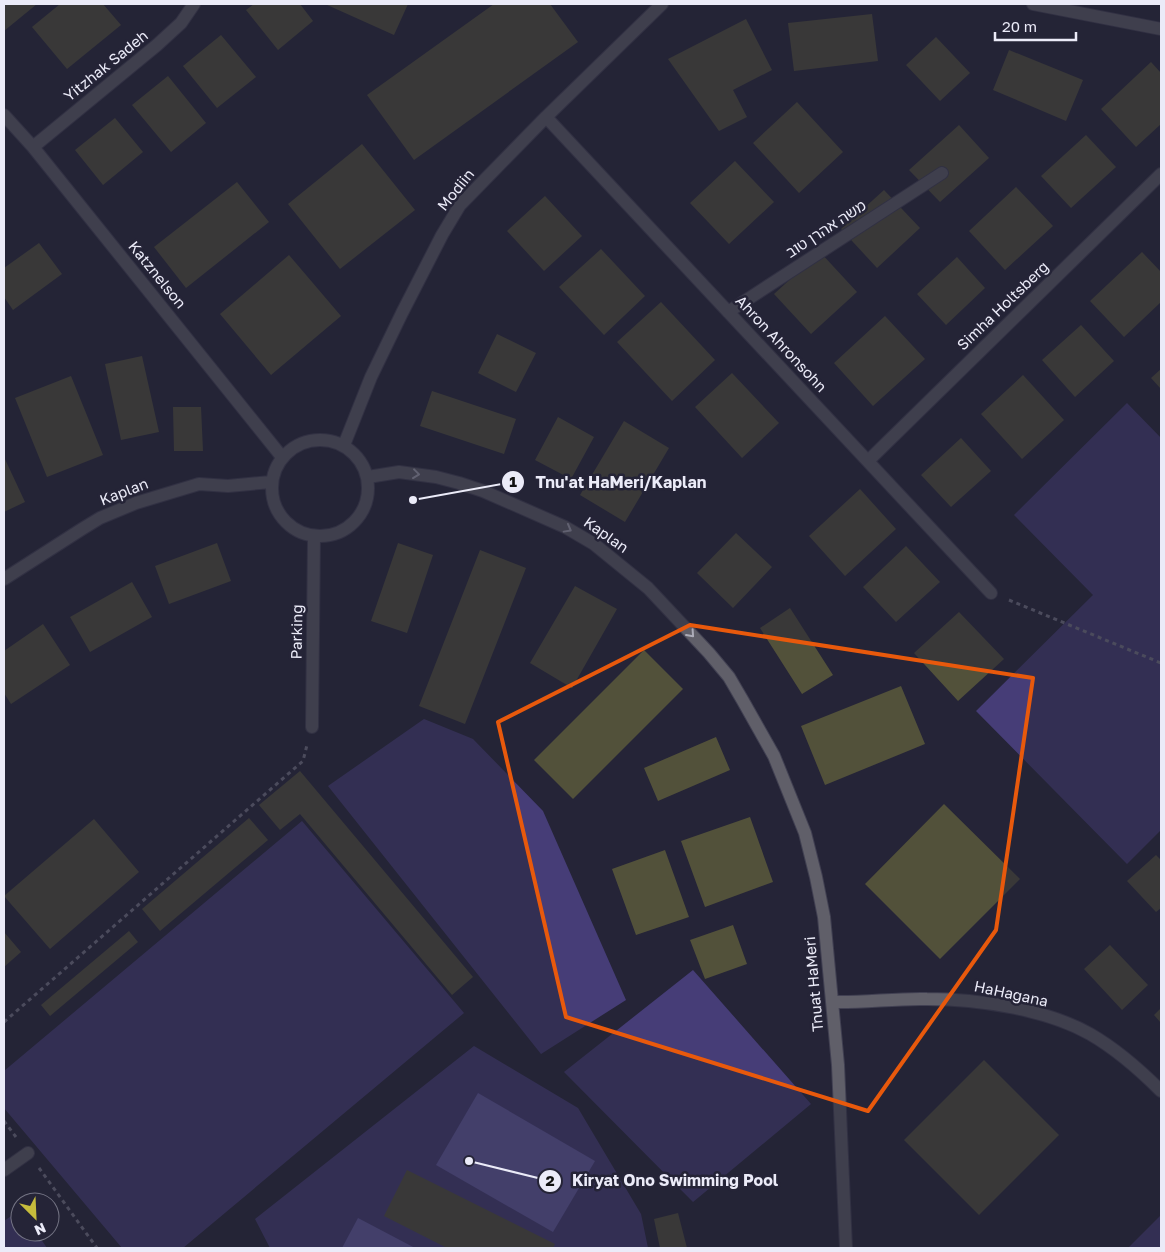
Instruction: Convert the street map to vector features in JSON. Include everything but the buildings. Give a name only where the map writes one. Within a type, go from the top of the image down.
[{"type":"street","name":"Yitzhak Sadeh","points":[[32,147],[157,45],[181,23],[194,4]]},
{"type":"street","name":"Modiin","points":[[344,446],[372,376],[442,235],[460,206],[662,4]]},
{"type":"street","points":[[1033,4],[1161,29]]},
{"type":"street","name":"Katznelson","points":[[4,115],[32,147],[282,457]]},
{"type":"street","name":"Ahron Ahronsohn","points":[[546,118],[991,593]]},
{"type":"street","name":"משה אהרן טוב","points":[[728,312],[942,174]]},
{"type":"street","name":"Simha Holtsberg","points":[[868,461],[1161,174]]},
{"type":"street","points":[[324,440],[344,446],[359,459],[368,477],[369,492],[365,507],[356,520],[344,530],[330,536],[314,537],[296,530],[282,518],[275,507],[272,495],[272,482],[275,469],[282,457],[292,448],[304,442],[324,440]]},
{"type":"street","name":"Kaplan","points":[[368,477],[399,472],[459,482],[483,490],[536,513],[594,544],[648,588],[709,653],[729,677],[759,728]]},
{"type":"street","name":"Kaplan","points":[[4,580],[100,518],[136,503],[199,484],[228,486],[272,482]]},
{"type":"street","name":"Parking","points":[[312,727],[314,537]]},
{"type":"street","name":"Tnuat HaMeri","points":[[759,728],[774,756],[805,833],[824,917],[838,1065],[846,1248]]},
{"type":"street","name":"HaHagana","points":[[832,1002],[935,999],[988,1003],[1019,1009],[1067,1023],[1089,1034],[1125,1059],[1161,1091]]},
{"type":"street","points":[[4,1170],[28,1153]]},
{"type":"path","points":[[991,593],[1161,663]]},
{"type":"path","points":[[4,1022],[302,761],[312,727]]},
{"type":"path","points":[[28,1153],[97,1248]]},
{"type":"highlighted area","points":[[690,625],[1033,678],[996,930],[868,1111],[566,1017],[498,722]]},
{"type":"shaded area","points":[[1127,403],[1161,438],[1161,830],[1127,864],[976,711],[1093,595],[1014,515]]},
{"type":"shaded area","points":[[424,719],[473,739],[543,811],[626,1000],[541,1054],[328,786]]},
{"type":"shaded area","points":[[302,821],[464,1013],[183,1248],[122,1248],[4,1108],[4,1071]]},
{"type":"shaded area","points":[[693,970],[811,1104],[693,1202],[564,1072]]},
{"type":"shaded area","points":[[474,1046],[578,1108],[641,1214],[648,1248],[270,1248],[255,1219]]},
{"type":"shaded area","points":[[478,1093],[595,1161],[553,1232],[436,1165]]},
{"type":"shaded area","points":[[1161,1215],[1161,1248],[1128,1248]]},
{"type":"shaded area","points":[[10,1217],[10,1242],[43,1242],[47,1248],[4,1248],[4,1221]]},
{"type":"shaded area","points":[[358,1218],[415,1248],[342,1248]]},
{"type":"place","name":"Tnu'at HaMeri/Kaplan","points":[[413,500]]},
{"type":"place","name":"Kiryat Ono Swimming Pool","points":[[469,1161]]}]
